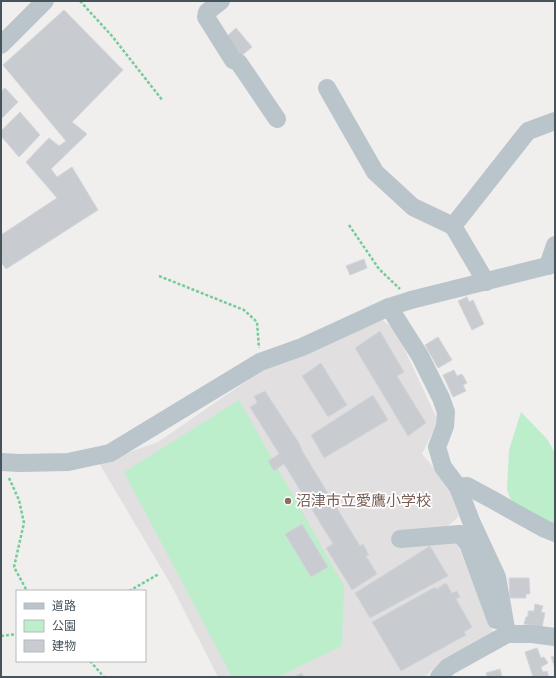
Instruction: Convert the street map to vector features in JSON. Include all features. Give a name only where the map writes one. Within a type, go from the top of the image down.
[{"type":"street","points":[[1,45],[45,1]]},
{"type":"street","points":[[221,1],[207,12],[206,17],[233,60],[239,63],[277,120]]},
{"type":"street","points":[[327,88],[375,172],[413,207],[454,226],[486,282]]},
{"type":"street","points":[[454,226],[528,131],[555,121]]},
{"type":"street","points":[[1,462],[68,462],[110,453],[260,362],[302,347],[390,307],[411,300],[551,265],[555,245]]},
{"type":"street","points":[[390,307],[420,356],[441,398],[446,412],[445,426],[437,447],[443,467],[458,487],[471,522],[497,577],[506,627]]},
{"type":"street","points":[[458,487],[467,486],[555,533]]},
{"type":"street","points":[[400,539],[460,534],[468,544],[496,620],[506,627],[532,634],[555,637]]},
{"type":"street","points":[[446,674],[506,627]]},
{"type":"path","points":[[80,1],[112,36],[163,101]]},
{"type":"path","points":[[348,225],[379,269],[411,300]]},
{"type":"path","points":[[159,276],[244,310],[258,322],[260,362]]},
{"type":"path","points":[[1,462],[19,500],[24,523],[14,567],[26,590]]},
{"type":"path","points":[[131,590],[159,574]]},
{"type":"path","points":[[1,636],[16,634]]},
{"type":"path","points":[[91,662],[104,677]]},
{"type":"shaded area","name":"沼津市立愛鷹小学校","points":[[380,318],[396,331],[438,421],[422,454],[449,486],[459,516],[446,528],[457,543],[494,635],[431,671],[425,677],[218,677],[170,583],[99,463],[158,442],[264,369]]},
{"type":"green space","points":[[239,400],[344,586],[342,646],[278,677],[232,677],[124,472]]},
{"type":"green space","points":[[521,412],[547,439],[555,453],[555,527],[513,506],[507,490],[509,450]]},
{"type":"building","points":[[64,10],[123,70],[72,122],[87,134],[51,169],[57,177],[72,167],[98,210],[6,269],[1,262],[1,235],[57,198],[26,162],[49,138],[59,146],[66,141],[3,65]]},
{"type":"building","points":[[236,28],[252,47],[241,56],[226,37]]},
{"type":"building","points":[[5,88],[18,102],[1,119],[1,91]]},
{"type":"building","points":[[20,112],[40,135],[19,157],[1,136],[1,131]]},
{"type":"building","points":[[364,259],[367,268],[350,275],[346,266]]},
{"type":"building","points":[[467,297],[469,302],[473,300],[484,324],[472,330],[458,301]]},
{"type":"building","points":[[380,331],[404,372],[397,376],[426,423],[408,436],[355,348]]},
{"type":"building","points":[[438,337],[452,360],[438,368],[425,345]]},
{"type":"building","points":[[321,363],[347,405],[328,417],[302,376]]},
{"type":"building","points":[[454,370],[457,376],[462,374],[467,383],[463,385],[466,391],[453,397],[443,375]]},
{"type":"building","points":[[265,391],[299,443],[360,546],[363,544],[369,555],[366,556],[377,574],[352,590],[326,548],[333,544],[284,464],[274,471],[268,461],[279,454],[250,407],[257,403],[254,396]]},
{"type":"building","points":[[373,395],[388,420],[324,458],[311,435]]},
{"type":"building","points":[[302,524],[328,567],[311,577],[285,534]]},
{"type":"building","points":[[430,546],[448,576],[370,618],[355,593]]},
{"type":"building","points":[[509,578],[529,578],[530,594],[526,594],[526,598],[510,598]]},
{"type":"building","points":[[446,583],[452,593],[457,591],[460,597],[456,599],[472,627],[464,632],[466,635],[401,671],[372,622],[435,587],[436,589]]},
{"type":"building","points":[[535,604],[543,606],[541,612],[545,613],[542,627],[524,624],[526,617],[528,616],[528,611],[534,611]]},
{"type":"building","points":[[537,648],[541,658],[544,657],[548,663],[541,667],[543,672],[547,671],[549,677],[533,677],[525,652]]},
{"type":"building","points":[[555,656],[555,668],[551,657]]},
{"type":"building","points":[[500,669],[502,677],[487,677],[486,673]]},
{"type":"building","points":[[302,673],[304,677],[293,677]]},
{"type":"place","name":"沼津市立愛鷹小学校","points":[[288,501]]}]
